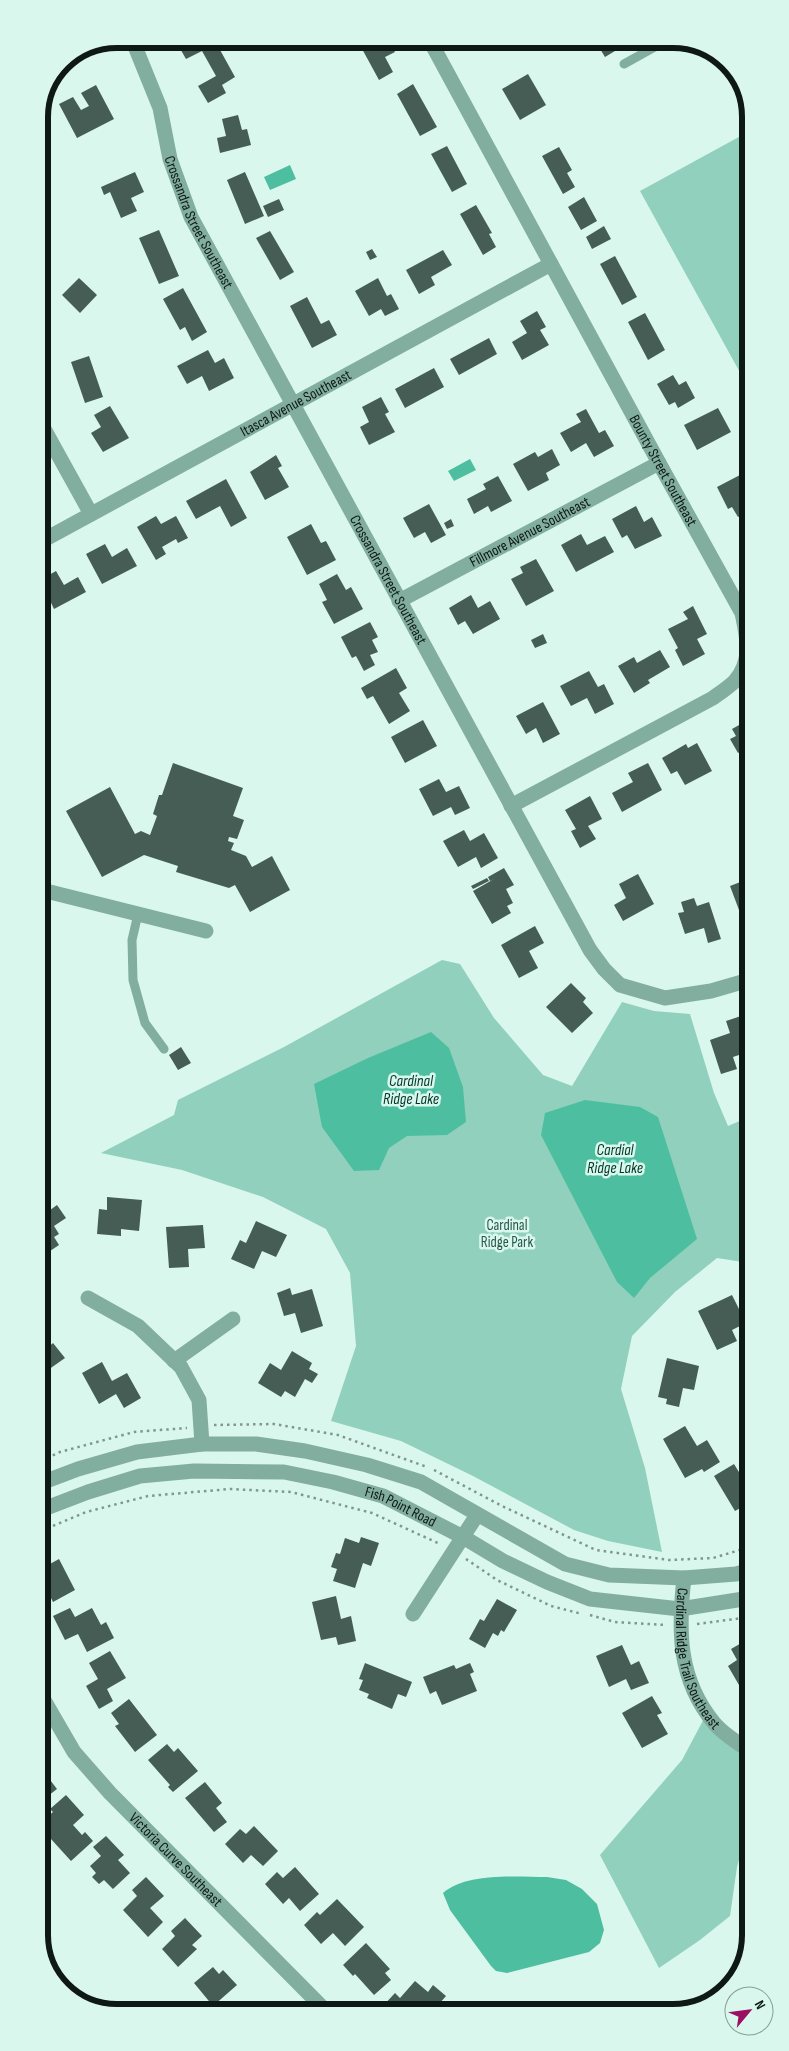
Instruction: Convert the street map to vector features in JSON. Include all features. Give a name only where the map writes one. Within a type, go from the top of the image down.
[{"type":"street","name":"Crossandra Street Southeast","points":[[136,48],[160,108],[170,159],[191,217],[590,950],[604,969],[620,985],[665,998],[742,982]]},
{"type":"street","name":"Bounty Street Southeast","points":[[434,48],[658,463],[742,613]]},
{"type":"street","name":"Itasca Avenue Southeast","points":[[48,538],[551,264]]},
{"type":"street","points":[[48,436],[91,514]]},
{"type":"street","name":"Fillmore Avenue Southeast","points":[[399,601],[658,463]]},
{"type":"street","name":"Bounty Street Southeast","points":[[511,806],[713,698],[735,681],[742,669]]},
{"type":"street","points":[[48,892],[206,931]]},
{"type":"street","points":[[88,1298],[138,1326],[181,1367],[198,1400],[202,1444]]},
{"type":"street","points":[[174,1360],[233,1319]]},
{"type":"street","name":"Fish Point Road","points":[[48,1480],[78,1469],[137,1452],[202,1444],[256,1444],[304,1450],[367,1465],[421,1482],[565,1564],[609,1575],[684,1578],[742,1572]]},
{"type":"street","name":"Fish Point Road","points":[[48,1507],[88,1492],[140,1476],[194,1471],[284,1472],[333,1482],[383,1496],[463,1537],[503,1561],[547,1582],[590,1599],[680,1610],[742,1599]]},
{"type":"street","points":[[413,1614],[477,1515]]},
{"type":"street","name":"Cardinal Ridge Trail Southeast","points":[[684,1578],[680,1610],[681,1652],[696,1695],[715,1724],[742,1745]]},
{"type":"street","name":"Victoria Curve Southeast","points":[[48,1707],[74,1752],[110,1793],[318,2003]]},
{"type":"lane","points":[[624,64],[653,48]]},
{"type":"lane","points":[[138,914],[132,940],[133,980],[145,1023],[164,1049]]},
{"type":"path","points":[[48,1529],[86,1512],[148,1496],[230,1489],[290,1492],[372,1513],[454,1551],[497,1580],[550,1606],[615,1622],[681,1625],[716,1623],[742,1618]]},
{"type":"green space","points":[[742,135],[742,376],[640,191]]},
{"type":"green space","name":"Cardinal Ridge Park","points":[[442,960],[460,964],[494,1018],[543,1075],[572,1086],[622,1002],[654,1011],[690,1014],[714,1093],[728,1126],[742,1120],[742,1262],[717,1258],[675,1292],[632,1336],[621,1389],[645,1468],[662,1552],[608,1541],[574,1530],[473,1476],[401,1441],[331,1421],[356,1346],[350,1273],[326,1229],[263,1197],[182,1170],[101,1153],[174,1115],[178,1100],[284,1047]]},
{"type":"green space","points":[[707,1713],[742,1746],[742,1849],[737,1867],[730,1916],[700,1940],[659,1968],[600,1855],[682,1760]]},
{"type":"water","points":[[290,165],[296,179],[270,190],[264,177]]},
{"type":"water","points":[[470,459],[476,470],[454,481],[448,471]]},
{"type":"water","name":"Cardinal Ridge Lake","points":[[431,1032],[449,1048],[463,1087],[466,1122],[447,1135],[407,1136],[389,1148],[379,1170],[354,1171],[322,1127],[314,1084],[368,1058]]},
{"type":"water","name":"Cardial Ridge Lake","points":[[585,1100],[640,1107],[658,1117],[697,1239],[650,1278],[634,1298],[617,1282],[541,1135],[545,1113]]},
{"type":"water","points":[[493,1877],[547,1877],[566,1880],[582,1889],[597,1904],[604,1930],[600,1943],[589,1952],[507,1973],[496,1971],[450,1910],[443,1893],[453,1886],[479,1879]]},
{"type":"building","points":[[180,48],[219,48],[235,77],[222,85],[226,93],[208,103],[198,86],[216,76],[202,51],[186,59]]},
{"type":"building","points":[[362,48],[393,48],[395,52],[385,57],[393,72],[379,80]]},
{"type":"building","points":[[600,48],[620,48],[605,57]]},
{"type":"building","points":[[528,74],[546,105],[520,120],[502,89]]},
{"type":"building","points":[[413,84],[437,127],[420,136],[397,94]]},
{"type":"building","points":[[96,85],[114,119],[77,138],[59,104],[73,97],[81,110],[89,106],[81,93]]},
{"type":"building","points":[[238,115],[242,130],[247,129],[251,145],[220,153],[217,138],[226,136],[222,119]]},
{"type":"building","points":[[447,146],[467,184],[452,192],[431,154]]},
{"type":"building","points":[[559,147],[572,170],[567,173],[575,187],[563,194],[542,156]]},
{"type":"building","points":[[135,172],[144,192],[131,198],[137,211],[121,218],[110,192],[104,195],[101,187]]},
{"type":"building","points":[[245,172],[264,216],[245,224],[227,180]]},
{"type":"building","points":[[584,197],[597,221],[581,230],[568,207]]},
{"type":"building","points":[[279,199],[284,210],[268,217],[263,206]]},
{"type":"building","points":[[476,205],[492,233],[489,234],[496,247],[483,255],[460,214]]},
{"type":"building","points":[[604,226],[611,239],[592,249],[586,237]]},
{"type":"building","points":[[159,230],[179,276],[159,284],[139,238]]},
{"type":"building","points":[[270,231],[294,272],[280,280],[256,238]]},
{"type":"building","points":[[372,249],[377,257],[370,260],[366,252]]},
{"type":"building","points":[[443,250],[452,265],[431,277],[435,285],[419,294],[406,270]]},
{"type":"building","points":[[615,256],[637,297],[622,305],[600,264]]},
{"type":"building","points":[[79,278],[97,295],[80,313],[62,295]]},
{"type":"building","points":[[378,278],[387,296],[391,294],[399,309],[385,316],[381,309],[369,316],[355,291]]},
{"type":"building","points":[[183,288],[207,332],[192,341],[185,327],[180,330],[163,299]]},
{"type":"building","points":[[307,297],[321,324],[329,320],[337,335],[312,348],[290,306]]},
{"type":"building","points":[[537,311],[546,327],[540,330],[549,345],[522,360],[512,342],[527,333],[520,321]]},
{"type":"building","points":[[645,313],[665,350],[648,360],[628,322]]},
{"type":"building","points":[[489,338],[497,354],[459,375],[450,359]]},
{"type":"building","points":[[208,350],[215,363],[224,358],[234,378],[209,391],[202,376],[187,384],[177,366]]},
{"type":"building","points":[[89,356],[103,397],[85,403],[71,362]]},
{"type":"building","points":[[434,368],[444,387],[405,408],[395,389]]},
{"type":"building","points":[[673,375],[679,385],[686,381],[695,398],[678,408],[675,402],[669,405],[657,384]]},
{"type":"building","points":[[381,397],[389,412],[385,414],[395,432],[369,445],[360,427],[369,422],[362,407]]},
{"type":"building","points":[[110,406],[129,438],[103,452],[91,433],[101,427],[94,415]]},
{"type":"building","points":[[718,408],[731,432],[697,450],[684,425]]},
{"type":"building","points":[[586,409],[599,433],[605,430],[614,446],[594,457],[586,443],[571,452],[560,433],[581,422],[576,414]]},
{"type":"building","points":[[552,449],[560,465],[546,473],[549,480],[528,491],[513,464],[535,452],[538,457]]},
{"type":"building","points":[[276,455],[282,466],[278,468],[289,487],[265,500],[250,472]]},
{"type":"building","points":[[740,475],[742,479],[742,515],[738,517],[732,507],[728,509],[717,487]]},
{"type":"building","points":[[498,476],[512,501],[491,512],[488,506],[474,514],[467,499],[486,489],[483,484]]},
{"type":"building","points":[[226,479],[247,518],[231,527],[220,506],[196,519],[186,501]]},
{"type":"building","points":[[429,504],[446,535],[431,543],[425,532],[414,538],[403,518]]},
{"type":"building","points":[[636,506],[644,522],[652,517],[662,536],[635,549],[627,535],[622,538],[612,519]]},
{"type":"building","points":[[156,516],[161,524],[176,516],[188,538],[178,543],[176,539],[162,547],[166,554],[156,560],[137,527]]},
{"type":"building","points":[[451,519],[454,526],[447,529],[444,523]]},
{"type":"building","points":[[311,524],[321,543],[326,541],[336,560],[307,575],[287,537]]},
{"type":"building","points":[[581,534],[587,545],[605,536],[614,552],[576,572],[561,545]]},
{"type":"building","points":[[105,544],[112,557],[127,548],[137,566],[102,584],[86,554]]},
{"type":"building","points":[[536,559],[554,591],[526,606],[511,579],[523,573],[520,567]]},
{"type":"building","points":[[56,571],[64,585],[78,577],[86,592],[54,609],[48,597],[48,576]]},
{"type":"building","points":[[337,574],[346,590],[351,587],[363,609],[334,624],[322,602],[327,600],[319,584]]},
{"type":"building","points":[[471,595],[478,608],[490,601],[500,619],[473,634],[465,621],[458,625],[449,608]]},
{"type":"building","points":[[693,606],[707,634],[697,639],[705,654],[683,666],[675,650],[678,648],[668,629],[688,619],[683,612]]},
{"type":"building","points":[[370,622],[378,637],[372,640],[378,652],[370,655],[375,665],[364,671],[356,656],[352,658],[341,637]]},
{"type":"building","points":[[543,634],[547,643],[535,648],[531,640]]},
{"type":"building","points":[[660,650],[670,667],[648,680],[650,683],[634,693],[618,666],[634,657],[637,663]]},
{"type":"building","points":[[396,668],[407,688],[399,693],[410,711],[389,724],[373,696],[367,699],[361,688]]},
{"type":"building","points":[[589,671],[598,687],[604,684],[614,704],[595,714],[587,698],[571,706],[560,686]]},
{"type":"building","points":[[543,702],[560,734],[543,743],[536,728],[526,734],[516,716]]},
{"type":"building","points":[[423,720],[437,746],[405,763],[391,737]]},
{"type":"building","points":[[742,723],[742,751],[738,753],[730,739],[736,736],[732,729]]},
{"type":"building","points":[[697,743],[712,771],[685,785],[677,771],[671,774],[662,758],[686,744],[688,748]]},
{"type":"building","points":[[173,763],[243,788],[233,816],[244,820],[237,839],[229,837],[228,841],[234,843],[231,850],[246,856],[252,867],[272,856],[290,890],[250,912],[235,885],[229,888],[176,872],[178,866],[144,855],[102,877],[66,811],[110,787],[135,834],[141,831],[150,835],[157,816],[153,814],[159,795],[162,795]]},
{"type":"building","points":[[648,763],[662,790],[622,812],[612,793],[633,782],[628,773]]},
{"type":"building","points":[[439,779],[446,792],[459,786],[470,808],[455,815],[451,807],[433,816],[419,789]]},
{"type":"building","points":[[590,796],[602,819],[588,826],[596,839],[580,848],[571,831],[576,829],[565,810]]},
{"type":"building","points":[[464,830],[470,841],[484,833],[498,858],[481,868],[476,857],[458,867],[443,841]]},
{"type":"building","points":[[504,868],[514,885],[506,889],[513,903],[507,906],[511,913],[492,924],[473,891],[494,879],[490,881],[488,877]]},
{"type":"building","points":[[638,874],[654,904],[623,921],[614,905],[626,898],[619,884]]},
{"type":"building","points":[[487,878],[489,881],[473,889],[471,886]]},
{"type":"building","points":[[742,881],[742,918],[730,886]]},
{"type":"building","points":[[694,898],[697,906],[709,902],[721,939],[708,943],[704,928],[685,934],[678,913],[684,912],[681,902]]},
{"type":"building","points":[[535,926],[544,943],[529,951],[538,968],[519,978],[501,945]]},
{"type":"building","points":[[571,983],[586,998],[583,1002],[593,1013],[572,1033],[546,1007]]},
{"type":"building","points":[[742,1016],[742,1054],[733,1057],[737,1069],[721,1074],[710,1040],[730,1033],[726,1021]]},
{"type":"building","points":[[181,1047],[191,1063],[178,1070],[169,1055]]},
{"type":"building","points":[[107,1197],[142,1200],[139,1231],[121,1229],[121,1236],[97,1234],[99,1209],[107,1210]]},
{"type":"building","points":[[57,1205],[66,1218],[54,1226],[59,1234],[54,1237],[59,1245],[48,1252],[48,1212]]},
{"type":"building","points":[[256,1221],[287,1235],[276,1257],[262,1251],[254,1269],[231,1259],[240,1240],[246,1243]]},
{"type":"building","points":[[203,1225],[205,1248],[188,1249],[189,1267],[169,1268],[166,1227]]},
{"type":"building","points":[[290,1288],[292,1295],[312,1289],[323,1326],[301,1333],[295,1313],[284,1316],[277,1293]]},
{"type":"building","points":[[732,1295],[742,1315],[742,1325],[732,1330],[737,1341],[717,1350],[698,1311]]},
{"type":"building","points":[[53,1343],[65,1358],[48,1370],[48,1347]]},
{"type":"building","points":[[292,1351],[312,1363],[309,1369],[318,1374],[312,1383],[305,1379],[295,1397],[285,1391],[281,1397],[258,1383],[270,1363],[281,1370]]},
{"type":"building","points":[[667,1358],[699,1366],[694,1390],[683,1388],[679,1407],[666,1404],[667,1399],[658,1397]]},
{"type":"building","points":[[102,1362],[112,1381],[127,1373],[141,1398],[124,1408],[116,1394],[99,1404],[82,1373]]},
{"type":"building","points":[[685,1426],[697,1446],[707,1440],[720,1462],[704,1472],[702,1469],[685,1478],[663,1439]]},
{"type":"building","points":[[734,1464],[742,1477],[742,1507],[735,1511],[714,1476]]},
{"type":"building","points":[[361,1537],[379,1543],[371,1566],[363,1563],[355,1588],[333,1581],[337,1569],[331,1567],[336,1553],[340,1554],[345,1538],[359,1543]]},
{"type":"building","points":[[59,1559],[75,1590],[53,1602],[48,1592],[48,1565]]},
{"type":"building","points":[[336,1596],[341,1619],[351,1616],[356,1641],[338,1645],[336,1637],[321,1640],[312,1602]]},
{"type":"building","points":[[497,1599],[517,1610],[504,1632],[501,1630],[498,1636],[493,1633],[485,1648],[469,1639],[480,1619],[484,1621]]},
{"type":"building","points":[[70,1608],[75,1617],[92,1608],[101,1625],[106,1622],[114,1638],[87,1652],[78,1634],[65,1640],[53,1616]]},
{"type":"building","points":[[742,1643],[742,1690],[728,1666],[737,1660],[731,1649]]},
{"type":"building","points":[[622,1645],[631,1665],[639,1661],[649,1683],[631,1690],[626,1679],[609,1687],[596,1656]]},
{"type":"building","points":[[110,1651],[126,1678],[107,1689],[113,1701],[99,1709],[86,1686],[98,1679],[89,1663]]},
{"type":"building","points":[[365,1663],[412,1682],[406,1697],[398,1694],[392,1709],[367,1698],[369,1694],[359,1690],[363,1680],[359,1679]]},
{"type":"building","points":[[470,1663],[474,1672],[470,1674],[477,1691],[442,1705],[436,1691],[430,1694],[423,1677],[454,1665],[456,1669]]},
{"type":"building","points":[[652,1696],[662,1713],[657,1715],[668,1734],[642,1748],[622,1713]]},
{"type":"building","points":[[129,1699],[157,1735],[135,1752],[115,1726],[119,1724],[111,1713]]},
{"type":"building","points":[[167,1744],[174,1752],[178,1748],[198,1771],[173,1792],[168,1787],[170,1785],[148,1760]]},
{"type":"building","points":[[48,1777],[57,1789],[48,1796]]},
{"type":"building","points":[[205,1782],[222,1803],[216,1808],[227,1822],[214,1832],[185,1798]]},
{"type":"building","points":[[66,1795],[84,1815],[73,1825],[82,1835],[85,1832],[93,1841],[71,1861],[48,1836],[48,1816],[53,1812],[50,1809]]},
{"type":"building","points":[[254,1826],[278,1851],[263,1866],[251,1855],[243,1863],[225,1844],[240,1829],[246,1834]]},
{"type":"building","points":[[106,1836],[124,1855],[118,1860],[130,1873],[113,1889],[104,1880],[99,1884],[92,1877],[96,1873],[90,1866],[101,1856],[93,1847]]},
{"type":"building","points":[[295,1867],[319,1894],[300,1911],[289,1898],[283,1904],[265,1884],[277,1872],[283,1878]]},
{"type":"building","points":[[146,1877],[164,1896],[150,1908],[163,1922],[148,1937],[123,1910],[137,1896],[132,1890]]},
{"type":"building","points":[[337,1899],[364,1927],[345,1946],[333,1933],[321,1944],[304,1925],[317,1912],[320,1915]]},
{"type":"building","points":[[185,1918],[202,1936],[192,1945],[197,1949],[178,1967],[162,1949],[175,1936],[171,1931]]},
{"type":"building","points":[[366,1943],[390,1969],[385,1973],[391,1980],[374,1995],[355,1974],[353,1976],[343,1965]]},
{"type":"building","points":[[213,1967],[219,1974],[223,1970],[237,1985],[216,2003],[211,2003],[194,1983]]},
{"type":"building","points":[[415,1981],[428,1992],[433,1985],[446,1996],[439,2004],[385,2003],[395,1993],[400,1998]]}]
